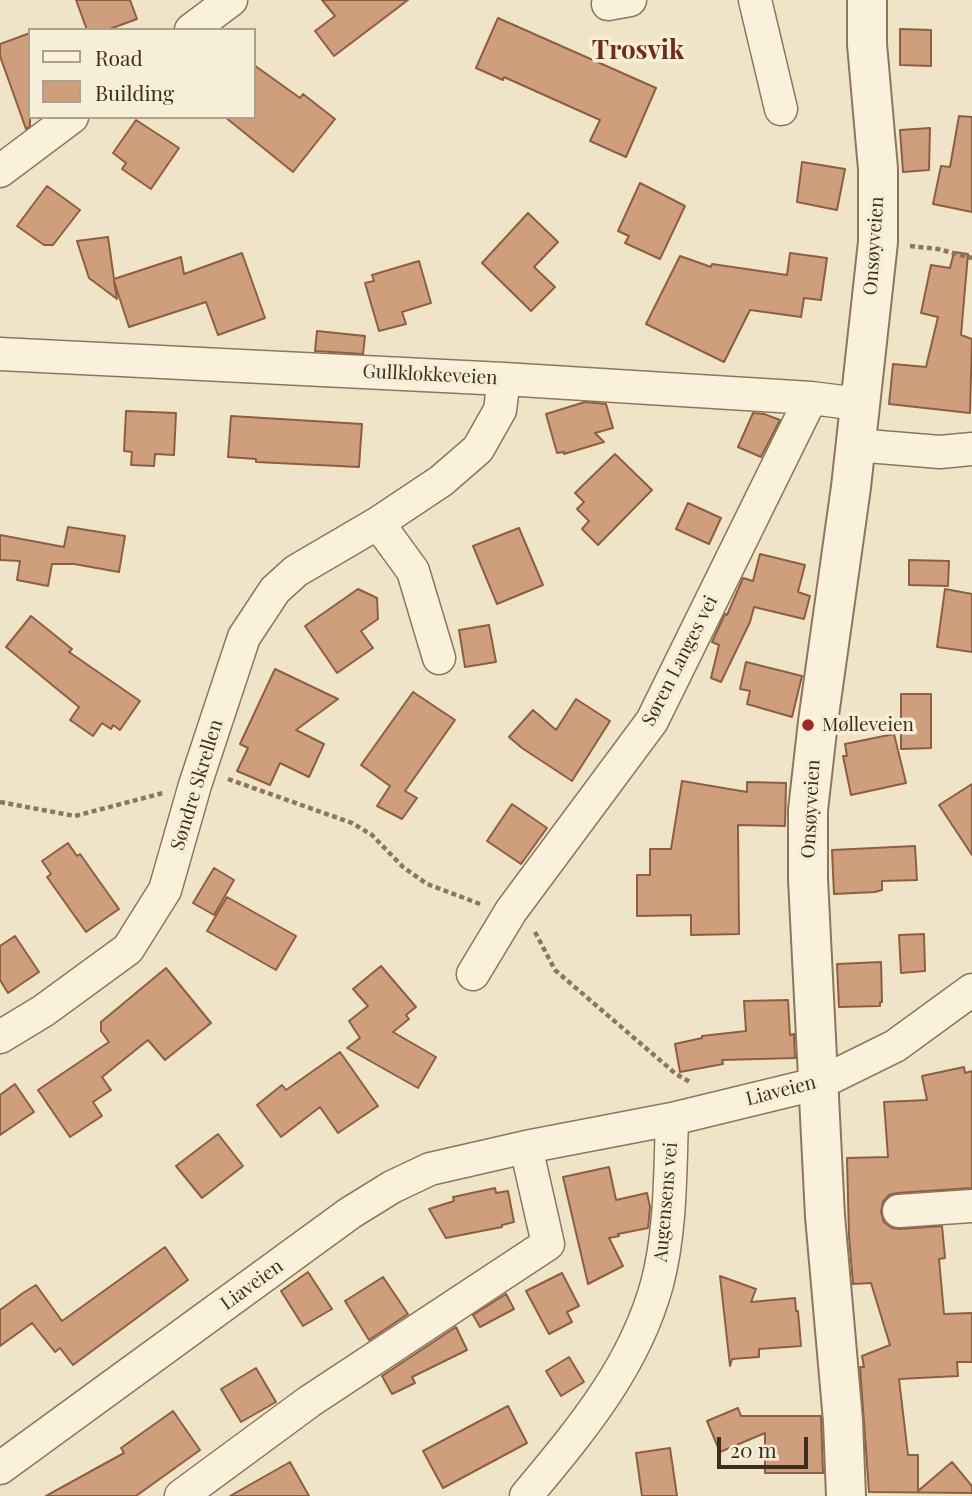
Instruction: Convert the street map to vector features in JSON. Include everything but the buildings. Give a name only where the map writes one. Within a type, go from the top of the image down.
[{"type":"street","points":[[194,28],[231,0]]},
{"type":"street","points":[[755,0],[780,109]]},
{"type":"street","name":"Onsøyveien","points":[[846,1496],[843,1421],[825,1216],[808,879],[808,810],[817,722],[855,445],[877,242],[878,169],[867,44],[867,0]]},
{"type":"street","points":[[0,171],[69,119]]},
{"type":"street","name":"Gullklokkeveien","points":[[0,354],[504,379],[811,398],[859,404]]},
{"type":"street","name":"Søndre Skrellen","points":[[0,1037],[43,1011],[128,949],[165,890],[195,785],[244,637],[275,590],[296,571],[378,523],[441,481],[478,449],[500,410],[504,379]]},
{"type":"street","name":"Søren Langes vei","points":[[473,974],[511,911],[652,721],[811,398]]},
{"type":"street","points":[[855,445],[940,452],[972,449]]},
{"type":"street","points":[[378,523],[413,571],[439,658]]},
{"type":"street","name":"Liaveien","points":[[0,1468],[350,1213],[392,1187],[430,1169],[526,1147],[672,1119],[820,1083],[895,1045],[972,990]]},
{"type":"street","name":"Augensens vei","points":[[526,1496],[593,1415],[622,1369],[642,1328],[657,1284],[666,1239],[672,1119]]},
{"type":"street","points":[[181,1496],[310,1401],[548,1244],[526,1147]]},
{"type":"street","points":[[899,1211],[972,1206]]},
{"type":"path","points":[[877,242],[938,249],[972,258]]},
{"type":"path","points":[[0,802],[75,816],[221,777],[352,823],[372,835],[403,867],[427,884],[474,903],[511,911],[532,925],[555,970],[676,1074],[729,1104]]},
{"type":"place","name":"Mølleveien","points":[[808,725]]},
{"type":"district","name":"Trosvik","points":[[638,51]]}]
